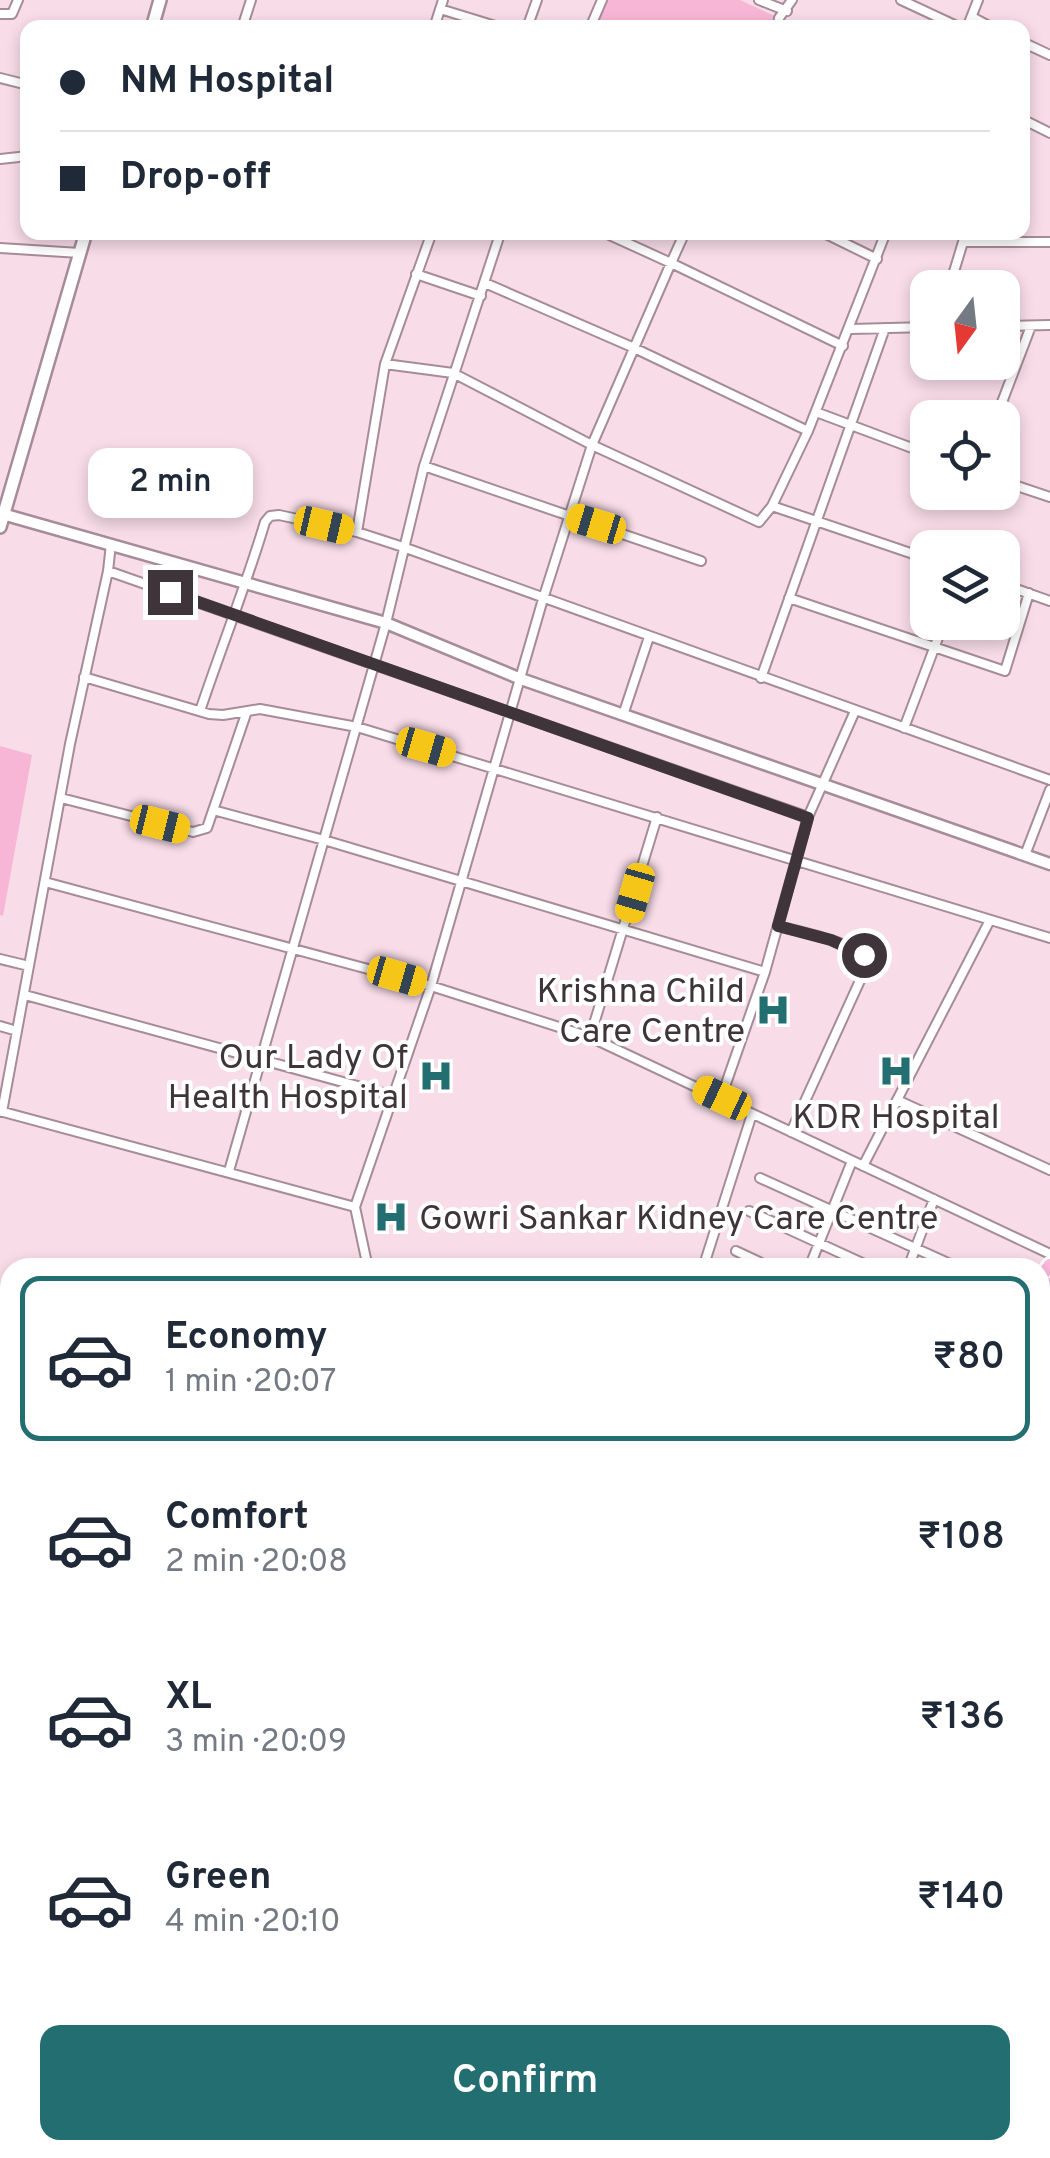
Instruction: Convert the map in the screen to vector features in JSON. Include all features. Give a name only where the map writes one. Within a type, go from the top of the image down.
[{"type":"main road","points":[[2,523],[5,494],[84,240]]},
{"type":"street","points":[[0,14],[12,14],[18,0]]},
{"type":"street","points":[[759,0],[787,11]]},
{"type":"street","points":[[779,20],[792,0]]},
{"type":"street","points":[[901,0],[946,20]]},
{"type":"street","points":[[970,20],[978,0]]},
{"type":"street","points":[[442,4],[482,20]]},
{"type":"street","points":[[972,17],[978,20]]},
{"type":"street","points":[[357,532],[385,364],[429,240]]},
{"type":"street","points":[[229,1171],[386,623],[424,466],[496,240]]},
{"type":"street","points":[[620,240],[843,346]]},
{"type":"street","points":[[366,1258],[355,1207],[432,986],[592,445],[682,240]]},
{"type":"street","points":[[838,240],[877,259]]},
{"type":"street","points":[[385,364],[454,373],[592,445],[752,521],[765,518],[808,431],[883,240]]},
{"type":"street","points":[[955,270],[964,240]]},
{"type":"street","points":[[1016,240],[1050,242]]},
{"type":"street","points":[[0,248],[80,253]]},
{"type":"street","points":[[416,274],[481,296]]},
{"type":"street","points":[[485,283],[632,347],[808,431]]},
{"type":"street","points":[[1020,326],[1050,325]]},
{"type":"street","points":[[1003,400],[1030,326]]},
{"type":"street","points":[[762,678],[885,328]]},
{"type":"street","points":[[850,329],[910,328]]},
{"type":"street","points":[[816,412],[910,448]]},
{"type":"street","points":[[424,466],[701,561]]},
{"type":"street","points":[[1020,486],[1050,497]]},
{"type":"street","points":[[772,506],[910,553]]},
{"type":"street","points":[[200,711],[265,522],[270,516],[279,515],[357,532],[402,547],[1050,780]]},
{"type":"street","points":[[2,523],[111,544],[386,623],[521,679],[1050,864]]},
{"type":"street","points":[[111,544],[1,1111],[355,1207]]},
{"type":"street","points":[[108,571],[808,818]]},
{"type":"street","points":[[1020,591],[1050,601]]},
{"type":"street","points":[[789,598],[1005,671],[1029,594]]},
{"type":"street","points":[[623,715],[649,637]]},
{"type":"street","points":[[904,728],[938,640]]},
{"type":"street","points":[[84,677],[200,711],[223,715],[282,711],[357,727],[1050,938]]},
{"type":"street","points":[[61,798],[193,832],[207,828],[246,711]]},
{"type":"street","points":[[722,1098],[765,972],[808,818],[856,711]]},
{"type":"street","points":[[1024,855],[1050,790]]},
{"type":"street","points":[[213,810],[765,972]]},
{"type":"street","points":[[590,1037],[656,817]]},
{"type":"street","points":[[46,882],[432,986],[590,1037],[1050,1254]]},
{"type":"street","points":[[863,1166],[990,920]]},
{"type":"street","points":[[778,926],[831,940],[864,955],[868,963],[791,1132]]},
{"type":"street","points":[[0,959],[28,966]]},
{"type":"street","points":[[25,995],[394,1096]]},
{"type":"street","points":[[0,1026],[17,1031]]},
{"type":"street","points":[[896,1100],[1050,1170]]},
{"type":"street","points":[[706,1258],[752,1114]]},
{"type":"street","points":[[813,1258],[852,1161]]},
{"type":"street","points":[[760,1178],[936,1258]]},
{"type":"street","points":[[912,1258],[934,1200]]},
{"type":"street","points":[[749,1211],[850,1258]]},
{"type":"street","points":[[736,1251],[751,1258]]},
{"type":"shaded area","points":[[607,0],[740,0],[779,18],[778,20],[598,20]]},
{"type":"shaded area","points":[[0,746],[32,755],[3,916],[0,915]]},
{"type":"place","name":"Krishna Child Care Centre","points":[[773,1010]]},
{"type":"place","name":"KDR Hospital","points":[[896,1071]]},
{"type":"place","name":"Our Lady Of Health Hospital","points":[[436,1076]]},
{"type":"place","name":"Gowri Sankar Kidney Care Centre","points":[[391,1217]]},
{"type":"route","points":[[170,592],[808,818],[778,926],[831,940],[864,955]]}]
